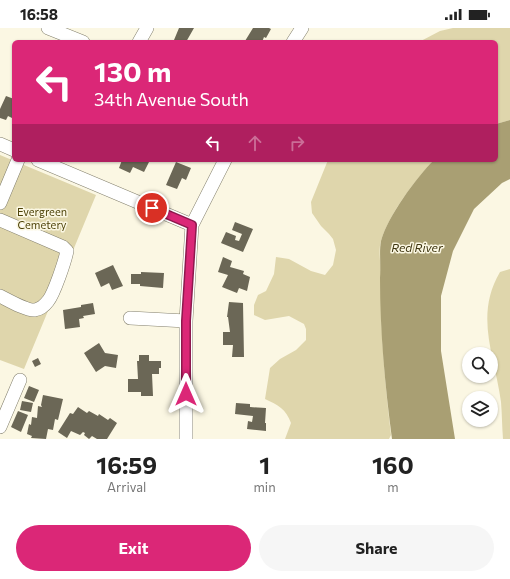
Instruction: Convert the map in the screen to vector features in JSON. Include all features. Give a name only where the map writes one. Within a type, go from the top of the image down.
[{"type":"street","points":[[48,28],[78,40]]},
{"type":"street","points":[[140,40],[147,28]]},
{"type":"street","points":[[295,40],[302,28]]},
{"type":"street","points":[[0,144],[12,149]]},
{"type":"street","points":[[0,203],[17,162]]},
{"type":"street","points":[[43,162],[192,225]]},
{"type":"street","points":[[186,439],[186,321],[192,225],[224,162]]},
{"type":"street","points":[[0,220],[63,247],[67,251],[48,301],[42,307],[35,310],[27,308],[0,296]]},
{"type":"street","points":[[130,318],[186,321]]},
{"type":"street","points":[[0,427],[20,380]]},
{"type":"green space","points":[[453,28],[510,28],[510,120],[498,123],[498,40],[423,40],[440,31]]},
{"type":"green space","name":"Evergreen Cemetery","points":[[0,155],[12,160],[12,162],[17,162],[96,195],[24,369],[0,360]]},
{"type":"green space","points":[[327,162],[432,162],[411,187],[396,209],[380,245],[382,336],[391,435],[389,439],[285,439],[291,423],[287,414],[274,403],[265,399],[270,368],[280,359],[296,350],[306,340],[306,329],[304,324],[289,316],[265,320],[254,315],[254,305],[258,295],[266,291],[274,274],[276,257],[289,259],[311,271],[325,275],[333,265],[336,250],[333,239],[312,213],[311,202]]},
{"type":"green space","points":[[510,269],[510,439],[503,439],[501,402],[498,383],[498,347],[490,347],[487,320],[488,304],[492,288],[500,272]]},
{"type":"water","name":"Red River","points":[[510,120],[510,179],[502,183],[474,209],[453,251],[441,296],[441,351],[455,439],[392,439],[382,338],[380,278],[381,241],[390,220],[403,198],[432,162],[498,162],[498,123]]},
{"type":"building","points":[[179,28],[194,28],[187,40],[174,40]]},
{"type":"building","points":[[253,28],[271,29],[266,38],[264,37],[263,40],[246,40]]},
{"type":"building","points":[[6,96],[12,98],[12,118],[8,116],[6,120],[0,118],[0,109]]},
{"type":"building","points":[[121,162],[149,162],[144,172],[133,167],[130,173],[119,168]]},
{"type":"building","points":[[176,162],[191,168],[186,180],[182,178],[177,189],[166,185]]},
{"type":"building","points":[[235,222],[253,229],[243,252],[221,243],[226,232],[236,236],[235,240],[239,241],[242,234],[232,230]]},
{"type":"building","points":[[223,257],[232,261],[230,267],[244,271],[243,274],[250,277],[247,291],[239,288],[237,293],[222,287],[228,275],[218,272]]},
{"type":"building","points":[[113,265],[123,286],[112,290],[109,283],[101,287],[95,273]]},
{"type":"building","points":[[141,272],[164,273],[163,288],[131,284],[131,274],[141,274]]},
{"type":"building","points":[[229,302],[243,303],[244,357],[232,357],[233,345],[223,345],[223,332],[230,332],[227,317]]},
{"type":"building","points":[[93,303],[95,314],[83,316],[84,318],[79,319],[80,327],[65,329],[63,310]]},
{"type":"building","points":[[99,343],[105,353],[118,355],[116,368],[105,366],[96,372],[84,353]]},
{"type":"building","points":[[139,355],[149,355],[149,361],[161,361],[159,374],[152,374],[153,396],[141,396],[141,392],[128,392],[128,379],[138,379],[137,361],[139,361]]},
{"type":"building","points":[[38,358],[41,364],[35,367],[32,361]]},
{"type":"building","points":[[29,386],[39,390],[34,402],[24,398]]},
{"type":"building","points":[[43,395],[63,399],[58,420],[55,419],[53,430],[48,429],[46,439],[31,438],[32,436],[27,434],[29,424],[31,425],[32,417],[37,418],[38,406],[42,407]]},
{"type":"building","points":[[22,401],[33,403],[31,412],[20,410]]},
{"type":"building","points":[[236,403],[250,404],[250,407],[266,408],[266,431],[247,429],[248,421],[252,422],[253,416],[235,414]]},
{"type":"building","points":[[78,407],[87,413],[89,411],[98,416],[99,414],[108,420],[110,418],[117,423],[107,439],[97,439],[92,436],[89,439],[83,432],[80,435],[71,431],[67,438],[58,432],[70,413],[73,414]]},
{"type":"building","points":[[18,411],[28,415],[21,432],[11,427]]},
{"type":"route","points":[[152,208],[192,225],[186,321],[186,394]]}]
